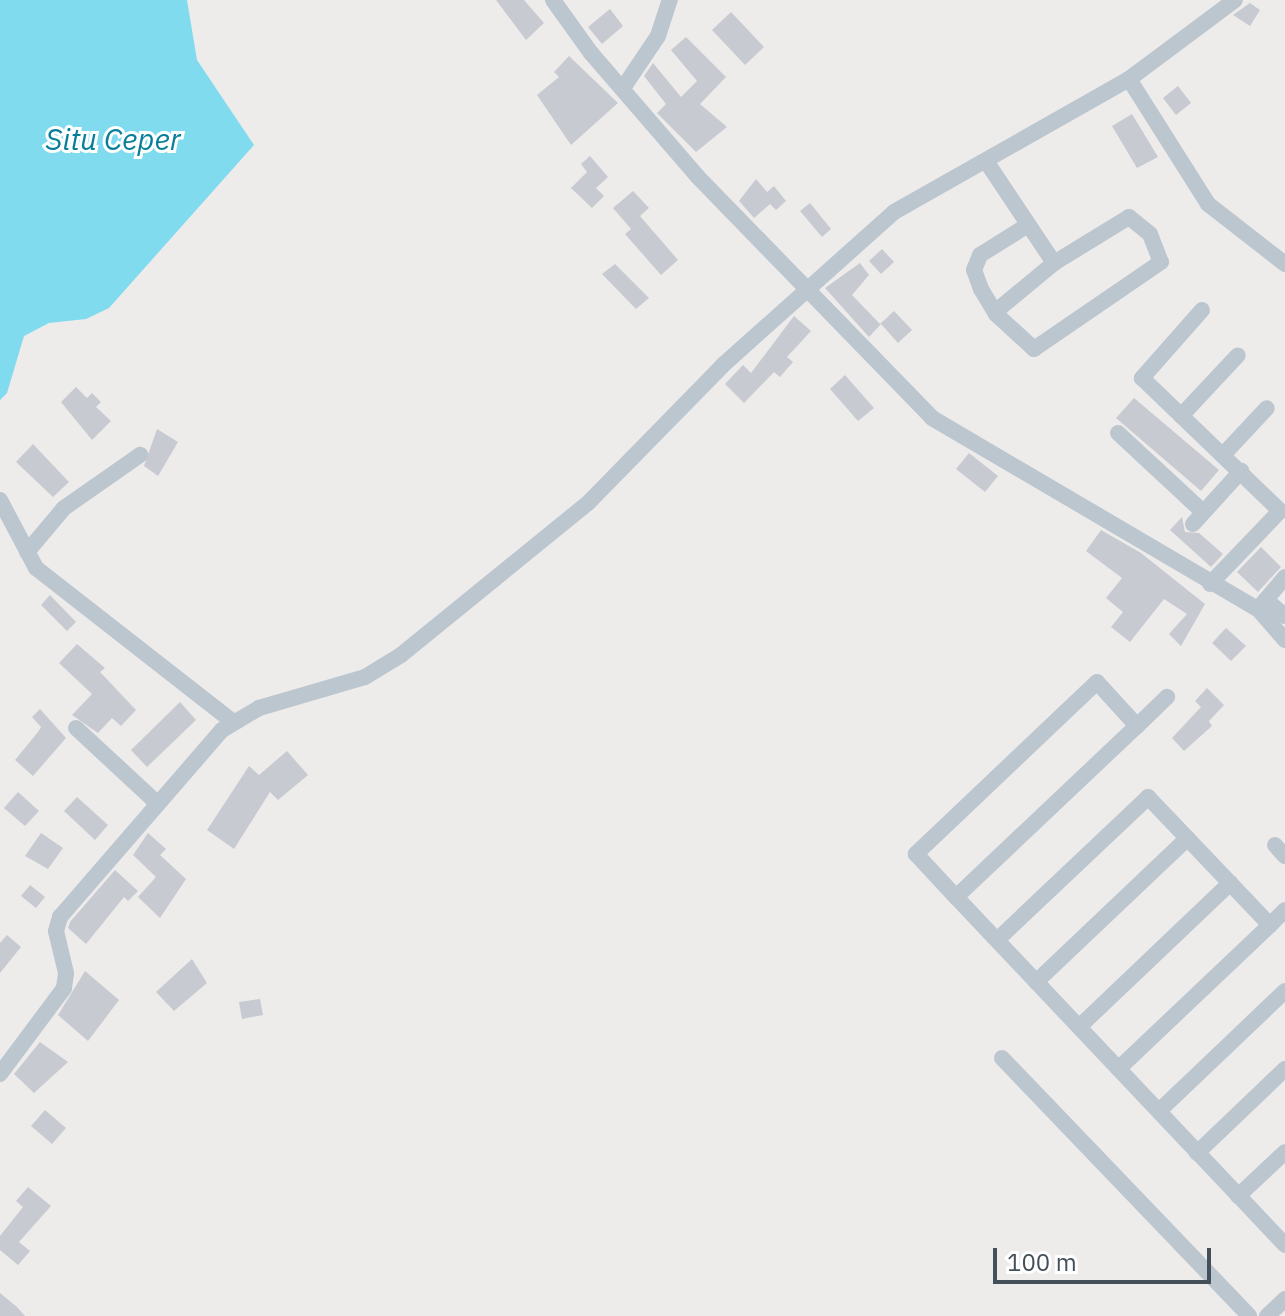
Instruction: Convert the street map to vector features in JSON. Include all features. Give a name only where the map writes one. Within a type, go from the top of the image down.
[{"type":"street","points":[[553,0],[573,31],[804,289],[932,418],[1210,584],[1285,616]]},
{"type":"street","points":[[623,88],[658,36],[670,0]]},
{"type":"street","points":[[0,1074],[64,988],[66,973],[56,931],[60,917],[156,802],[233,722],[259,708],[365,677],[401,655],[589,502],[804,289],[894,212],[1129,79],[1235,0]]},
{"type":"street","points":[[1129,79],[1208,204],[1285,264]]},
{"type":"street","points":[[986,161],[1054,263]]},
{"type":"street","points":[[995,312],[1054,263],[1129,217],[1150,234],[1162,255],[1153,272],[1041,349],[1018,339],[995,312],[974,263],[1028,225]]},
{"type":"street","points":[[1202,310],[1141,375],[1282,509],[1210,584]]},
{"type":"street","points":[[1181,416],[1238,355]]},
{"type":"street","points":[[1223,455],[1267,408]]},
{"type":"street","points":[[1118,433],[1198,518],[1241,471]]},
{"type":"street","points":[[27,552],[64,508],[140,455]]},
{"type":"street","points":[[1,502],[27,552],[47,577],[233,722]]},
{"type":"street","points":[[1262,605],[1285,577]]},
{"type":"street","points":[[1262,605],[1285,640]]},
{"type":"street","points":[[1137,726],[1097,682],[916,854],[1283,1240]]},
{"type":"street","points":[[956,897],[1167,697]]},
{"type":"street","points":[[76,728],[156,802]]},
{"type":"street","points":[[997,940],[1148,797],[1270,925]]},
{"type":"street","points":[[1036,982],[1188,838]]},
{"type":"street","points":[[1079,1027],[1230,883]]},
{"type":"street","points":[[1118,1069],[1285,910]]},
{"type":"street","points":[[1159,1111],[1285,991]]},
{"type":"street","points":[[1002,1058],[1249,1316]]},
{"type":"street","points":[[1197,1153],[1285,1069]]},
{"type":"street","points":[[1238,1196],[1285,1152]]},
{"type":"street","points":[[1267,1316],[1285,1299]]},
{"type":"water","name":"Situ Ceper","points":[[0,0],[187,0],[197,60],[254,145],[109,308],[86,319],[49,323],[24,336],[7,393],[0,400]]},
{"type":"building","points":[[496,0],[524,0],[544,23],[526,40]]},
{"type":"building","points":[[1250,3],[1260,10],[1250,26],[1233,15]]},
{"type":"building","points":[[610,9],[623,26],[602,44],[588,27]]},
{"type":"building","points":[[731,12],[764,47],[745,65],[712,30]]},
{"type":"building","points":[[686,37],[726,77],[700,104],[727,127],[696,152],[657,113],[666,104],[644,76],[653,63],[681,97],[697,81],[671,50]]},
{"type":"building","points":[[569,56],[618,103],[571,145],[537,95],[559,77],[554,72]]},
{"type":"building","points":[[1178,86],[1191,103],[1176,115],[1163,98]]},
{"type":"building","points":[[1132,114],[1158,157],[1137,168],[1112,126]]},
{"type":"building","points":[[590,156],[608,177],[596,188],[604,196],[592,208],[571,188],[587,172],[581,164]]},
{"type":"building","points":[[756,179],[767,192],[774,186],[786,201],[776,210],[770,204],[754,218],[739,201]]},
{"type":"building","points":[[633,191],[649,208],[640,216],[678,260],[661,275],[625,234],[631,229],[613,208]]},
{"type":"building","points":[[810,203],[831,229],[822,237],[800,211]]},
{"type":"building","points":[[882,249],[894,262],[881,274],[869,261]]},
{"type":"building","points":[[860,263],[869,275],[852,295],[880,324],[894,311],[912,330],[898,343],[881,324],[869,337],[825,288]]},
{"type":"building","points":[[615,264],[649,298],[636,309],[602,274]]},
{"type":"building","points":[[794,316],[811,331],[787,357],[793,362],[780,377],[774,372],[744,403],[725,384],[743,365],[751,373]]},
{"type":"building","points":[[845,375],[874,408],[858,421],[830,389]]},
{"type":"building","points":[[76,387],[87,398],[92,393],[101,402],[96,407],[111,421],[92,440],[61,402]]},
{"type":"building","points":[[1134,398],[1219,470],[1201,491],[1116,418]]},
{"type":"building","points":[[157,429],[178,442],[158,476],[144,466]]},
{"type":"building","points":[[33,444],[69,482],[53,497],[16,462]]},
{"type":"building","points":[[969,453],[998,476],[985,492],[956,469]]},
{"type":"building","points":[[1182,517],[1185,532],[1199,533],[1223,554],[1211,567],[1170,530]]},
{"type":"building","points":[[1101,530],[1141,553],[1205,604],[1181,646],[1169,634],[1187,614],[1164,599],[1130,642],[1111,627],[1123,612],[1106,598],[1122,578],[1086,551]]},
{"type":"building","points":[[1261,547],[1281,567],[1258,592],[1237,572]]},
{"type":"building","points":[[50,595],[76,622],[67,631],[41,605]]},
{"type":"building","points":[[1226,628],[1246,646],[1231,661],[1212,643]]},
{"type":"building","points":[[77,644],[105,668],[100,672],[136,710],[121,726],[112,718],[98,733],[72,715],[92,694],[59,663]]},
{"type":"building","points":[[1207,688],[1224,705],[1209,721],[1212,726],[1184,751],[1172,738],[1201,707],[1195,701]]},
{"type":"building","points":[[180,702],[196,720],[147,767],[131,750]]},
{"type":"building","points":[[40,709],[66,738],[33,776],[15,760],[41,727],[32,717]]},
{"type":"building","points":[[287,751],[308,775],[278,800],[270,792],[234,849],[207,830],[249,766],[259,775]]},
{"type":"building","points":[[18,792],[39,811],[25,826],[4,808]]},
{"type":"building","points":[[77,797],[108,825],[95,840],[64,811]]},
{"type":"building","points":[[41,833],[63,848],[48,869],[25,856]]},
{"type":"building","points":[[148,833],[166,849],[160,855],[186,879],[160,918],[138,897],[156,877],[133,855]]},
{"type":"building","points":[[115,870],[138,891],[128,901],[124,897],[86,944],[68,928],[70,922]]},
{"type":"building","points":[[30,885],[45,897],[36,908],[21,896]]},
{"type":"building","points":[[7,935],[21,947],[0,973],[0,943]]},
{"type":"building","points":[[192,959],[207,983],[174,1011],[156,992]]},
{"type":"building","points":[[85,971],[119,1000],[88,1041],[58,1015]]},
{"type":"building","points":[[260,999],[263,1015],[242,1019],[239,1002]]},
{"type":"building","points":[[40,1042],[68,1062],[34,1093],[14,1074]]},
{"type":"building","points":[[45,1110],[66,1128],[52,1144],[31,1126]]},
{"type":"building","points":[[28,1187],[51,1206],[19,1242],[30,1251],[18,1265],[0,1250],[0,1236],[23,1207],[16,1201]]},
{"type":"building","points":[[0,1293],[17,1307],[25,1316],[0,1316]]}]
